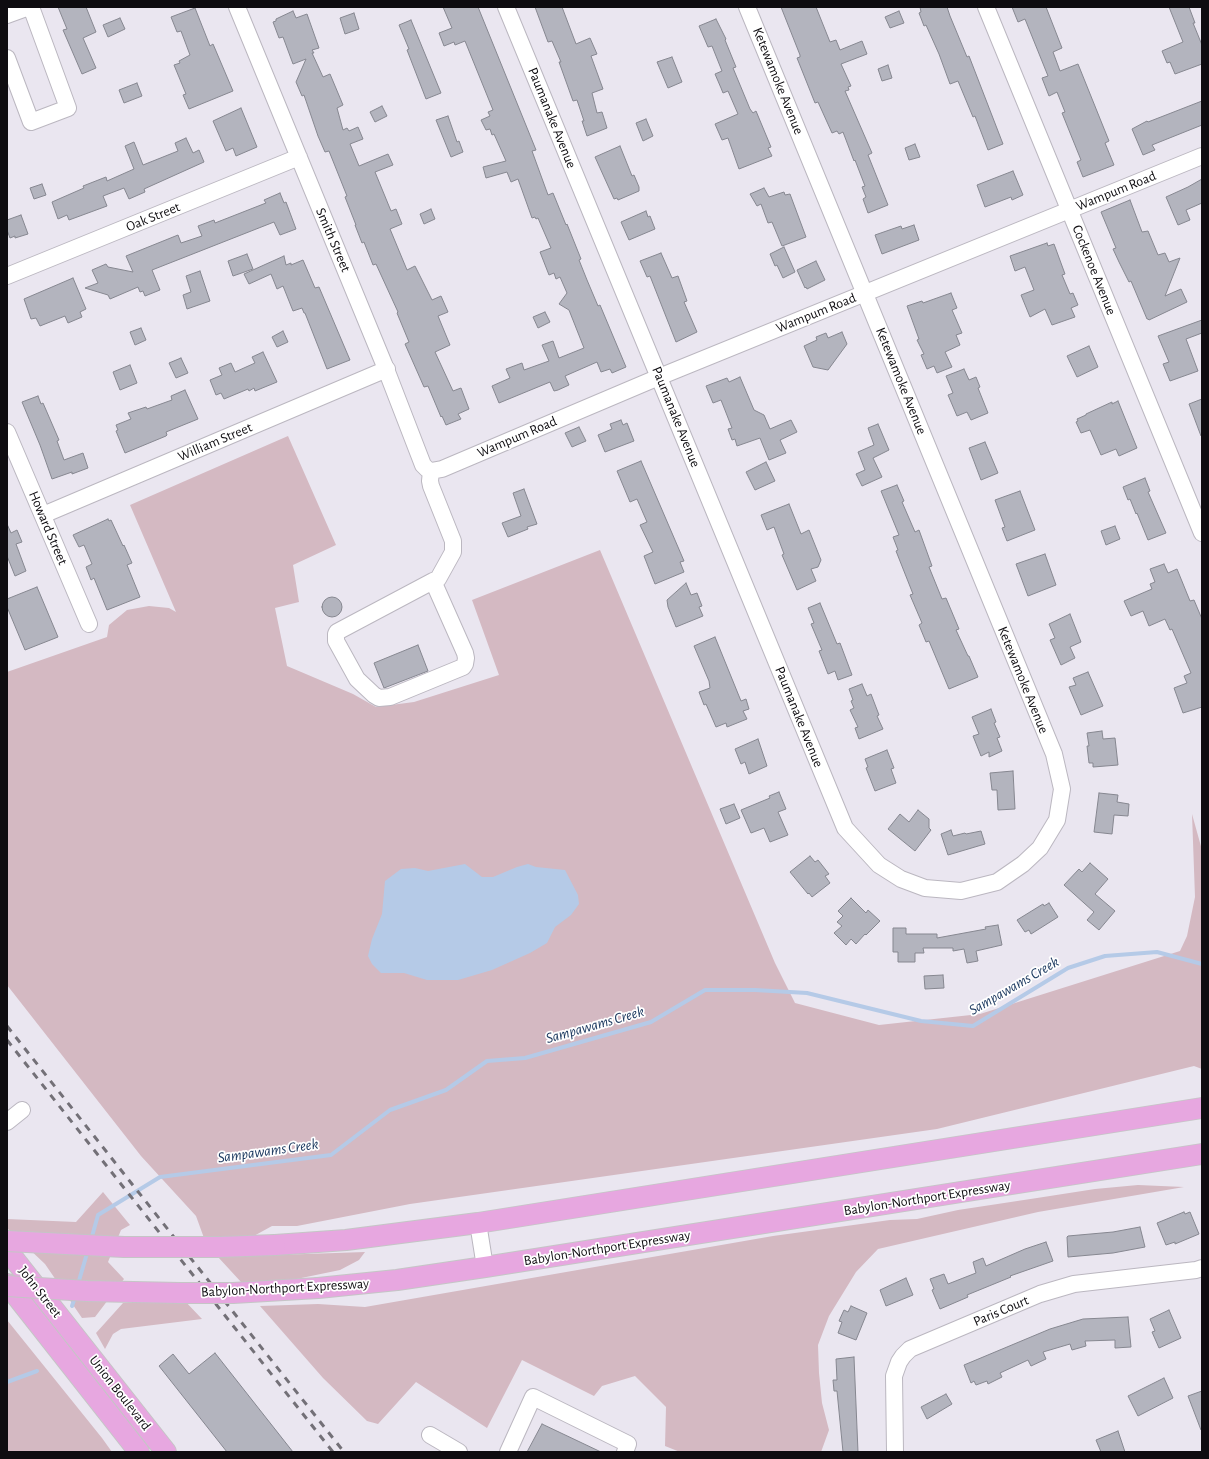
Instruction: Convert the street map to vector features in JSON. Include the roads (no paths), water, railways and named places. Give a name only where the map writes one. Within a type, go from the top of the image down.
[{"type":"main road","points":[[7,1241],[124,1247],[219,1247],[346,1240],[478,1222],[1202,1108]]},
{"type":"main road","name":"Babylon-Northport Expressway","points":[[9,1286],[87,1291],[233,1293],[318,1288],[397,1280],[1202,1154]]},
{"type":"main road","name":"John Street","points":[[7,1250],[74,1334]]},
{"type":"main road","name":"John Street","points":[[9,1286],[60,1352]]},
{"type":"main road","name":"Union Boulevard","points":[[74,1334],[166,1452]]},
{"type":"main road","name":"Union Boulevard","points":[[60,1352],[139,1452]]},
{"type":"main road","points":[[91,1392],[115,1433],[124,1452]]},
{"type":"street","points":[[7,58],[31,122],[68,108],[30,7],[10,12]]},
{"type":"street","name":"Smith Street","points":[[237,7],[387,369],[423,465],[431,471]]},
{"type":"street","name":"Paumanake Avenue","points":[[506,7],[845,828]]},
{"type":"street","name":"Ketewamoke Avenue","points":[[747,7],[1054,754],[1062,789],[1057,820],[1040,848],[1023,864],[997,882],[961,890],[925,888],[901,879],[879,865],[845,828]]},
{"type":"street","name":"Cockenoe Avenue","points":[[986,7],[1202,533]]},
{"type":"street","name":"Wampum Road","points":[[431,471],[442,469],[659,377],[1202,156]]},
{"type":"street","name":"Oak Street","points":[[7,276],[299,157]]},
{"type":"street","name":"William Street","points":[[43,515],[387,369]]},
{"type":"street","name":"Howard Street","points":[[7,432],[89,624]]},
{"type":"street","points":[[431,471],[431,486],[453,541],[453,552],[438,579],[433,581],[338,632],[336,634],[336,641],[357,679],[378,698],[390,697],[463,667],[465,664],[465,653],[433,581]]},
{"type":"street","points":[[7,1122],[22,1110]]},
{"type":"street","points":[[478,1222],[485,1267]]},
{"type":"street","name":"Paris Court","points":[[895,1452],[894,1376],[898,1362],[910,1349],[1040,1294],[1074,1284],[1200,1274]]},
{"type":"street","points":[[508,1452],[533,1397],[628,1444],[625,1452]]},
{"type":"street","points":[[430,1435],[459,1452]]},
{"type":"water","points":[[465,864],[482,877],[493,877],[528,864],[536,867],[565,870],[578,895],[579,904],[571,915],[555,927],[547,943],[530,953],[492,970],[458,980],[427,980],[404,973],[381,973],[372,964],[368,956],[372,939],[382,914],[385,881],[401,869],[415,868],[428,871]]},
{"type":"waterway","name":"Sampawams Creek","points":[[91,1240],[98,1215],[160,1177],[331,1155],[390,1110],[446,1090],[487,1061],[525,1058],[651,1022],[705,990],[755,990],[807,993],[921,1021],[973,1026],[1068,968],[1105,956],[1157,952],[1202,964]]},
{"type":"waterway","name":"Sampawams Creek","points":[[78,1284],[88,1250]]},
{"type":"waterway","name":"Sampawams Creek","points":[[72,1306],[75,1297]]},
{"type":"waterway","name":"Sampawams Creek","points":[[7,1382],[37,1371]]},
{"type":"railway","points":[[7,1026],[344,1452]]},
{"type":"railway","points":[[7,1040],[333,1452]]}]
